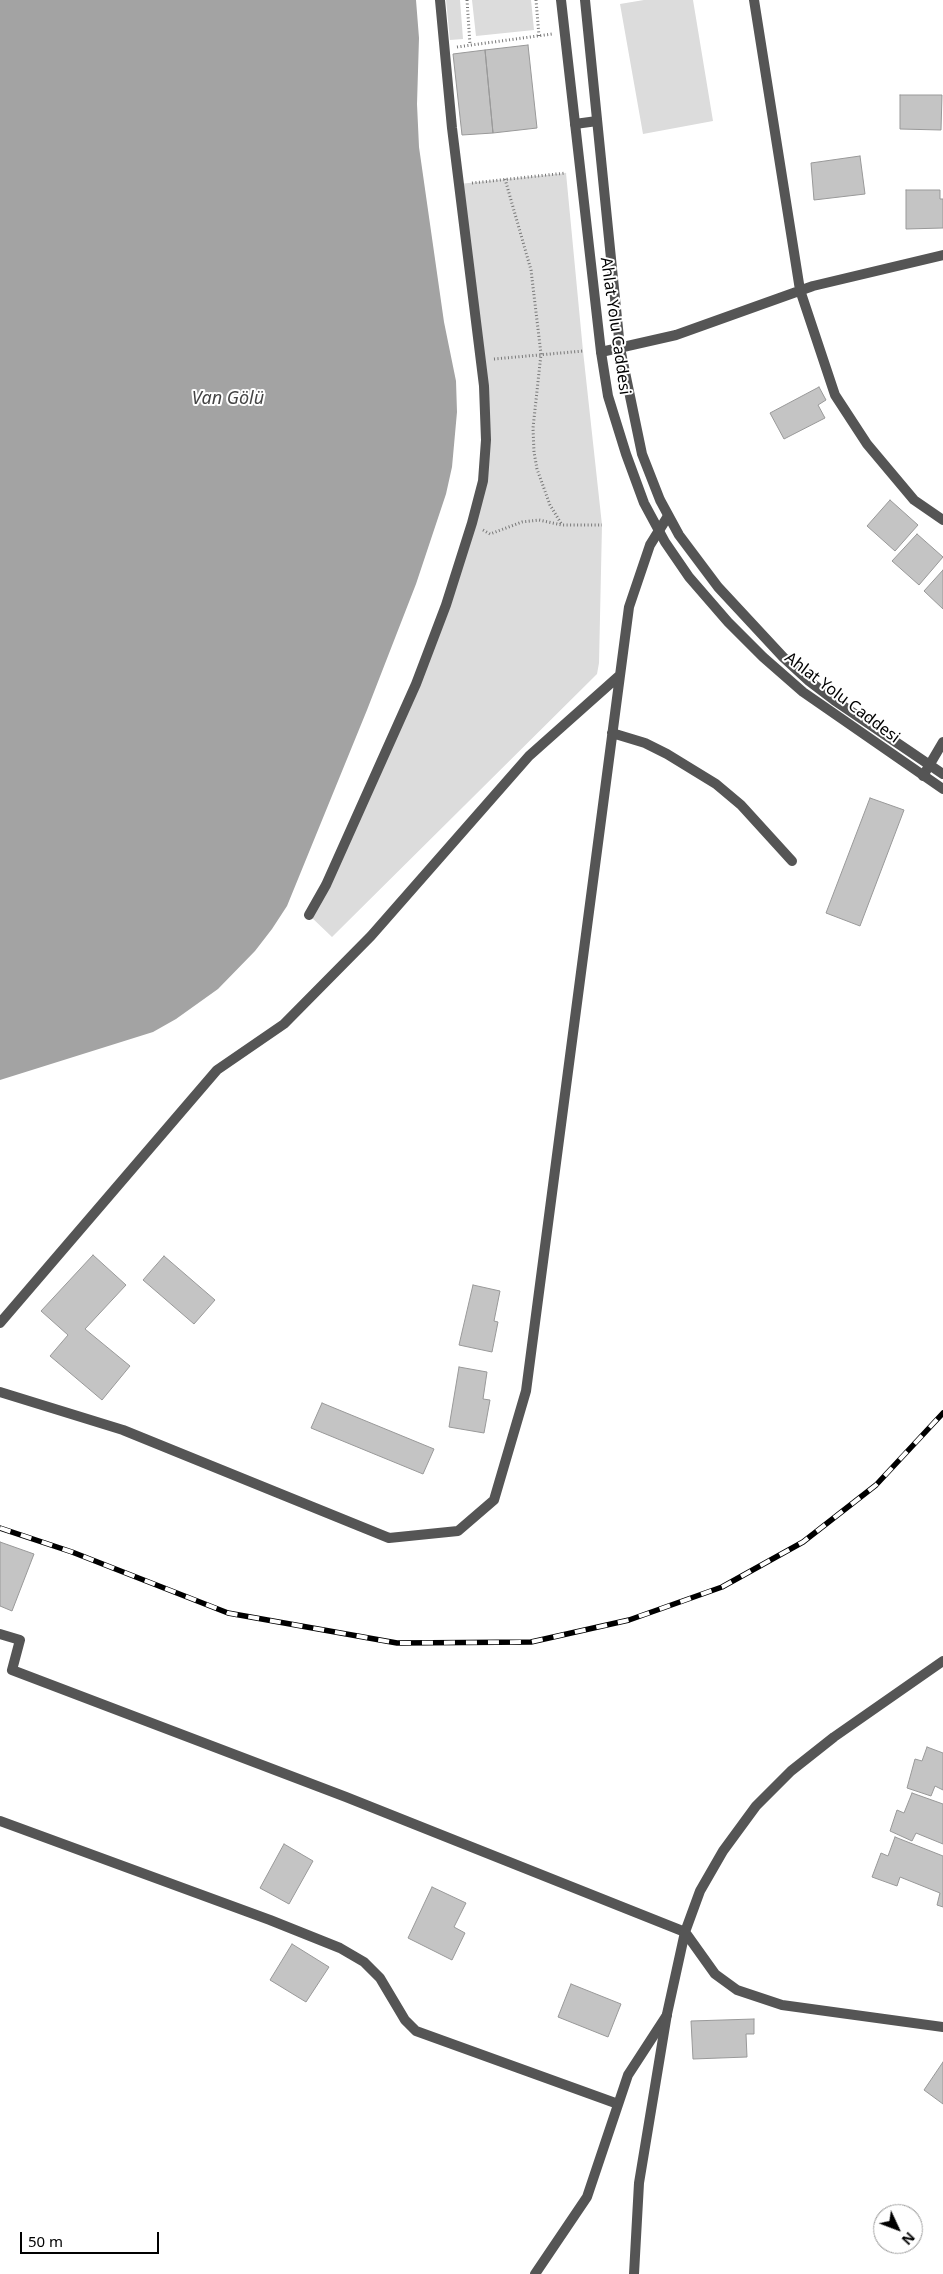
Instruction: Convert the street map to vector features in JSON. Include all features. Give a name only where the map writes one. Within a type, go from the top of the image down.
[{"type":"street","points":[[309,915],[334,868],[416,684],[446,605],[483,481],[486,413],[440,0]]},
{"type":"street","name":"Ahlat Yolu Caddesi","points":[[561,0],[601,352],[608,396],[644,503],[659,531],[689,577],[728,622],[763,657],[803,692],[943,789]]},
{"type":"street","name":"Ahlat Yolu Caddesi","points":[[586,0],[620,348],[642,454],[668,516],[679,535],[718,587],[783,657],[815,686],[943,774]]},
{"type":"street","points":[[754,0],[800,290],[835,396],[868,444],[914,500],[943,520]]},
{"type":"street","points":[[575,124],[597,121]]},
{"type":"street","points":[[601,352],[676,335],[800,290],[943,255]]},
{"type":"street","points":[[0,1392],[123,1430],[389,1538],[458,1531],[494,1500],[526,1391],[629,607],[650,545],[668,516]]},
{"type":"street","points":[[0,1323],[217,1070],[284,1024],[371,936],[529,756],[620,675]]},
{"type":"street","points":[[612,732],[645,743],[716,784],[741,805],[792,861]]},
{"type":"street","points":[[924,776],[943,742]]},
{"type":"street","points":[[0,1634],[20,1640],[12,1670],[346,1797],[685,1932],[714,1974],[737,1990],[782,2005],[943,2027]]},
{"type":"street","points":[[634,2274],[639,2183],[667,2014],[685,1932],[705,1883],[723,1851],[756,1806],[791,1771],[827,1743],[943,1661]]},
{"type":"street","points":[[0,1821],[270,1920],[340,1948],[364,1962],[380,1978],[405,2020],[416,2031],[618,2104]]},
{"type":"street","points":[[535,2274],[588,2197],[628,2075],[667,2014]]},
{"type":"path","points":[[466,0],[470,46]]},
{"type":"path","points":[[536,0],[539,36]]},
{"type":"path","points":[[444,49],[553,34]]},
{"type":"path","points":[[459,184],[566,173]]},
{"type":"path","points":[[505,179],[531,270],[541,354],[533,428],[534,452],[537,469],[550,505],[562,525]]},
{"type":"path","points":[[481,360],[583,351]]},
{"type":"path","points":[[472,523],[490,534],[522,522],[539,520],[562,525],[602,524]]},
{"type":"shaded area","points":[[446,0],[460,0],[463,39],[450,40]]},
{"type":"shaded area","points":[[472,0],[531,0],[534,30],[476,36]]},
{"type":"shaded area","points":[[644,0],[693,0],[713,121],[643,134],[620,4]]},
{"type":"shaded area","points":[[566,173],[602,525],[599,663],[597,674],[332,937],[309,915],[416,684],[472,523],[486,440],[459,184]]},
{"type":"water","name":"Van Gölü","points":[[0,0],[416,0],[419,38],[417,104],[419,147],[444,322],[456,381],[457,412],[452,467],[446,494],[416,584],[287,906],[272,929],[255,951],[218,989],[176,1019],[153,1032],[0,1080]]},
{"type":"building","points":[[528,45],[537,128],[493,133],[485,50]]},
{"type":"building","points":[[485,50],[493,133],[462,135],[453,54]]},
{"type":"building","points":[[900,95],[942,95],[941,130],[900,129]]},
{"type":"building","points":[[860,156],[865,194],[814,200],[811,163]]},
{"type":"building","points":[[906,190],[940,190],[940,199],[943,199],[943,228],[906,229]]},
{"type":"building","points":[[819,387],[826,400],[818,405],[825,418],[784,439],[770,413]]},
{"type":"building","points":[[890,500],[918,525],[895,551],[867,526]]},
{"type":"building","points":[[917,534],[943,557],[919,585],[892,561]]},
{"type":"building","points":[[943,570],[943,609],[924,591]]},
{"type":"building","points":[[870,798],[904,810],[860,926],[826,913]]},
{"type":"building","points":[[93,1255],[126,1285],[85,1329],[130,1366],[102,1400],[50,1356],[68,1335],[41,1311]]},
{"type":"building","points":[[164,1256],[215,1300],[194,1324],[143,1280]]},
{"type":"building","points":[[473,1285],[500,1291],[494,1321],[498,1322],[492,1352],[459,1345]]},
{"type":"building","points":[[459,1367],[487,1372],[483,1399],[490,1400],[484,1433],[449,1427]]},
{"type":"building","points":[[322,1403],[434,1449],[423,1474],[311,1428]]},
{"type":"building","points":[[0,1542],[34,1554],[12,1611],[0,1606]]},
{"type":"building","points":[[927,1747],[943,1753],[943,1790],[935,1786],[931,1796],[907,1788],[915,1759],[922,1761]]},
{"type":"building","points":[[912,1793],[943,1804],[943,1844],[916,1833],[912,1841],[890,1831],[897,1810],[904,1813]]},
{"type":"building","points":[[895,1837],[943,1856],[943,1907],[937,1905],[940,1893],[900,1877],[897,1886],[872,1877],[881,1853],[888,1856]]},
{"type":"building","points":[[284,1844],[313,1861],[289,1904],[260,1888]]},
{"type":"building","points":[[432,1887],[466,1903],[454,1927],[465,1933],[452,1960],[408,1938]]},
{"type":"building","points":[[292,1944],[329,1967],[306,2002],[270,1980]]},
{"type":"building","points":[[571,1984],[621,2004],[608,2037],[558,2017]]},
{"type":"building","points":[[754,2019],[754,2034],[746,2034],[747,2057],[693,2059],[691,2021]]},
{"type":"building","points":[[943,2062],[943,2104],[924,2090]]},
{"type":"railway","points":[[0,1528],[72,1552],[228,1613],[397,1643],[531,1642],[629,1620],[722,1587],[803,1542],[876,1485],[943,1413]]}]
